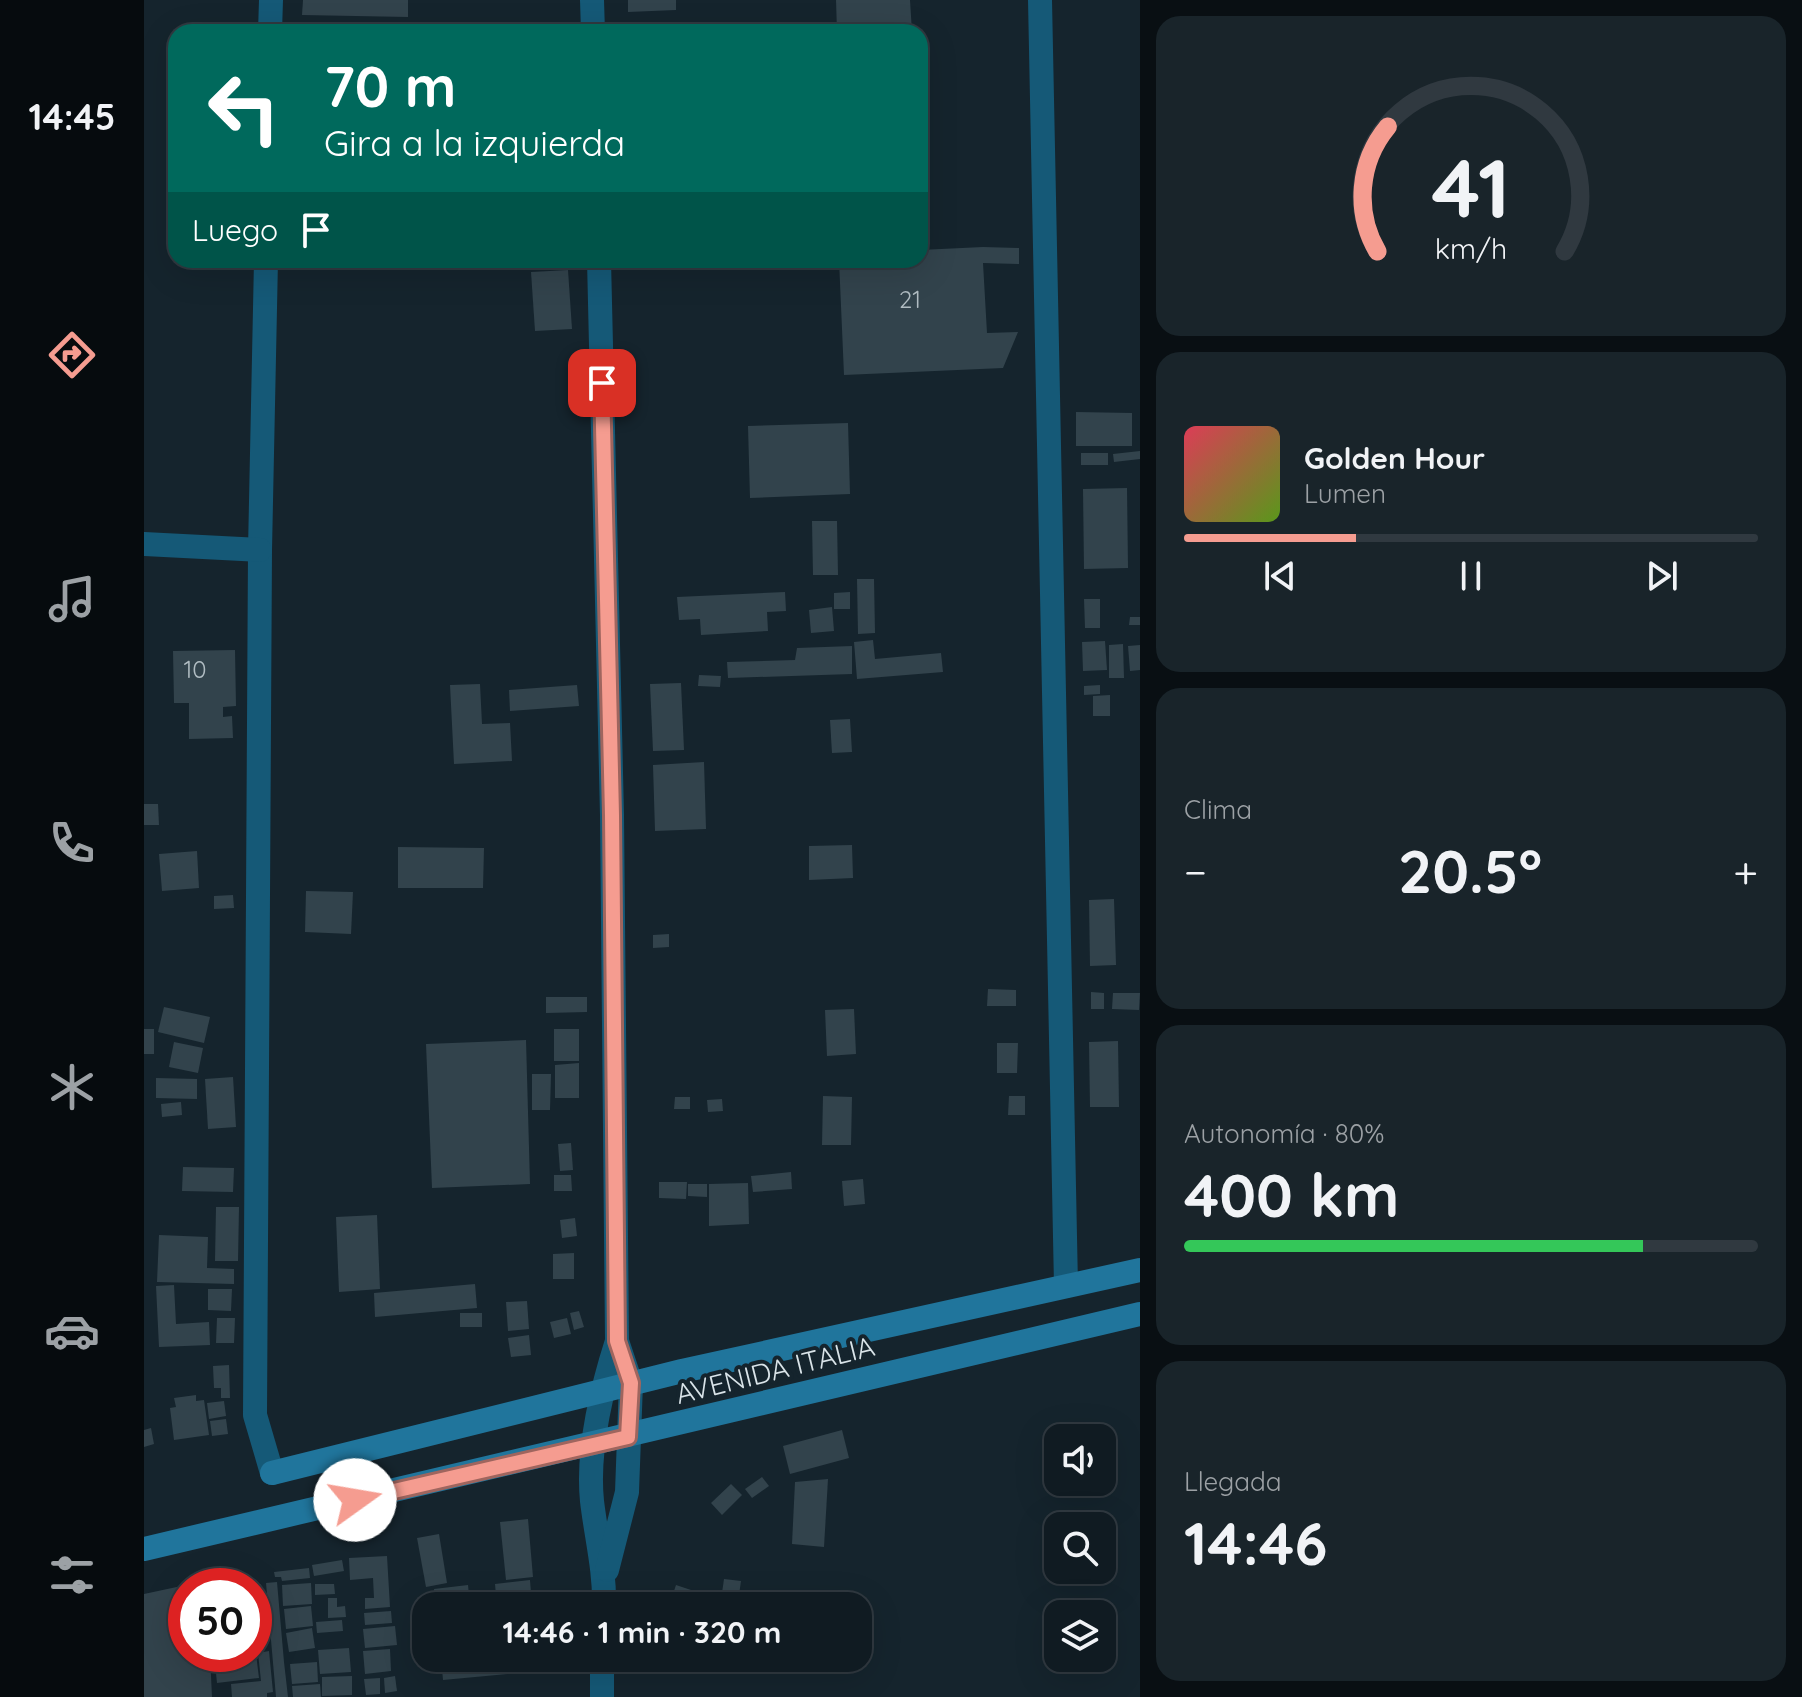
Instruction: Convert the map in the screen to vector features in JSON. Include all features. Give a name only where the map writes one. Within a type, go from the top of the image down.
[{"type":"main road","points":[[272,1473],[631,1383],[1140,1270]]},
{"type":"main road","name":"AVENIDA ITALIA","points":[[144,1549],[1140,1314]]},
{"type":"street","points":[[270,24],[271,0]]},
{"type":"street","points":[[592,0],[593,24]]},
{"type":"street","points":[[1040,0],[1066,1286]]},
{"type":"street","points":[[266,268],[260,550],[255,1415],[272,1473]]},
{"type":"street","points":[[599,268],[612,815],[617,1341],[602,1390],[592,1497],[605,1592]]},
{"type":"street","points":[[144,544],[260,550]]},
{"type":"street","points":[[605,1580],[627,1492],[631,1383],[617,1341]]},
{"type":"street","points":[[602,1672],[602,1697]]},
{"type":"building","points":[[303,0],[408,0],[408,17],[302,15]]},
{"type":"building","points":[[628,0],[676,0],[676,10],[628,12]]},
{"type":"building","points":[[836,0],[910,0],[912,24],[837,24]]},
{"type":"building","points":[[1019,248],[1019,264],[983,263],[987,333],[1018,332],[1003,368],[844,375],[839,268],[928,268],[928,250]]},
{"type":"building","points":[[568,270],[572,329],[535,331],[531,272]]},
{"type":"building","points":[[1076,412],[1132,413],[1132,446],[1076,446]]},
{"type":"building","points":[[848,423],[850,494],[750,498],[748,426]]},
{"type":"building","points":[[1140,451],[1140,459],[1114,462],[1113,454]]},
{"type":"building","points":[[1081,453],[1108,453],[1108,465],[1081,465]]},
{"type":"building","points":[[1127,488],[1128,568],[1084,569],[1083,489]]},
{"type":"building","points":[[812,521],[837,521],[838,575],[813,575]]},
{"type":"building","points":[[857,579],[874,579],[875,633],[858,634]]},
{"type":"building","points":[[785,592],[786,611],[767,612],[768,631],[701,635],[700,619],[679,620],[677,597]]},
{"type":"building","points":[[850,592],[850,609],[834,609],[834,593]]},
{"type":"building","points":[[1084,599],[1100,599],[1100,628],[1085,628]]},
{"type":"building","points":[[832,607],[834,631],[811,633],[809,610]]},
{"type":"building","points":[[1130,617],[1140,617],[1140,625],[1129,625]]},
{"type":"building","points":[[873,640],[875,659],[941,653],[943,672],[857,679],[854,642]]},
{"type":"building","points":[[1105,641],[1107,670],[1083,671],[1082,642]]},
{"type":"building","points":[[1123,644],[1124,678],[1109,678],[1109,645]]},
{"type":"building","points":[[1140,645],[1140,670],[1130,671],[1128,646]]},
{"type":"building","points":[[852,646],[852,674],[728,678],[727,662],[795,660],[797,648]]},
{"type":"building","points":[[235,650],[236,706],[223,707],[223,717],[232,716],[233,738],[189,739],[189,703],[174,703],[173,651]]},
{"type":"building","points":[[699,675],[721,676],[720,687],[698,686]]},
{"type":"building","points":[[681,683],[684,750],[653,751],[650,684]]},
{"type":"building","points":[[480,684],[482,724],[510,723],[512,761],[454,764],[450,685]]},
{"type":"building","points":[[577,685],[579,706],[510,711],[509,690]]},
{"type":"building","points":[[1100,685],[1100,694],[1084,695],[1084,686]]},
{"type":"building","points":[[1110,695],[1110,716],[1093,716],[1093,696]]},
{"type":"building","points":[[850,719],[852,752],[832,753],[830,720]]},
{"type":"building","points":[[704,762],[706,829],[655,831],[653,765]]},
{"type":"building","points":[[144,804],[158,804],[159,825],[144,825]]},
{"type":"building","points":[[852,845],[853,878],[809,880],[809,846]]},
{"type":"building","points":[[398,847],[484,848],[483,888],[398,888]]},
{"type":"building","points":[[197,851],[199,888],[162,891],[159,854]]},
{"type":"building","points":[[306,891],[353,892],[351,934],[305,932]]},
{"type":"building","points":[[233,895],[234,908],[214,909],[214,896]]},
{"type":"building","points":[[1114,899],[1116,965],[1090,966],[1089,900]]},
{"type":"building","points":[[669,934],[669,947],[653,948],[653,935]]},
{"type":"building","points":[[988,989],[1016,990],[1016,1006],[987,1006]]},
{"type":"building","points":[[1091,992],[1104,993],[1104,1009],[1091,1009]]},
{"type":"building","points":[[1113,993],[1140,993],[1139,1010],[1112,1009]]},
{"type":"building","points":[[546,997],[587,997],[587,1012],[546,1013]]},
{"type":"building","points":[[164,1007],[210,1017],[204,1043],[158,1032]]},
{"type":"building","points":[[854,1009],[856,1054],[827,1056],[825,1010]]},
{"type":"building","points":[[144,1029],[154,1029],[154,1054],[144,1054]]},
{"type":"building","points":[[554,1029],[579,1029],[579,1061],[554,1061]]},
{"type":"building","points":[[526,1040],[530,1184],[432,1188],[426,1044]]},
{"type":"building","points":[[1118,1041],[1119,1107],[1090,1107],[1089,1042]]},
{"type":"building","points":[[174,1042],[203,1048],[198,1073],[169,1067]]},
{"type":"building","points":[[997,1043],[1018,1043],[1017,1073],[997,1073]]},
{"type":"building","points":[[579,1063],[579,1098],[555,1098],[555,1065]]},
{"type":"building","points":[[532,1074],[551,1074],[550,1110],[532,1110]]},
{"type":"building","points":[[233,1077],[236,1127],[208,1129],[205,1079]]},
{"type":"building","points":[[156,1078],[197,1079],[197,1099],[156,1098]]},
{"type":"building","points":[[823,1096],[852,1097],[851,1145],[822,1145]]},
{"type":"building","points":[[1009,1096],[1025,1096],[1025,1115],[1008,1115]]},
{"type":"building","points":[[675,1097],[690,1097],[690,1109],[674,1109]]},
{"type":"building","points":[[722,1099],[723,1111],[708,1112],[707,1100]]},
{"type":"building","points":[[181,1102],[182,1115],[162,1117],[161,1104]]},
{"type":"building","points":[[571,1143],[573,1170],[560,1171],[558,1144]]},
{"type":"building","points":[[183,1167],[234,1168],[233,1192],[182,1191]]},
{"type":"building","points":[[791,1172],[792,1189],[753,1192],[751,1176]]},
{"type":"building","points":[[554,1175],[571,1175],[572,1191],[554,1191]]},
{"type":"building","points":[[863,1179],[865,1204],[844,1206],[842,1181]]},
{"type":"building","points":[[659,1182],[687,1182],[686,1199],[659,1198]]},
{"type":"building","points":[[748,1183],[749,1224],[709,1226],[709,1184]]},
{"type":"building","points":[[688,1184],[707,1184],[707,1197],[688,1196]]},
{"type":"building","points":[[216,1207],[239,1207],[238,1261],[215,1261]]},
{"type":"building","points":[[377,1215],[380,1289],[339,1292],[336,1217]]},
{"type":"building","points":[[575,1218],[577,1236],[562,1238],[560,1220]]},
{"type":"building","points":[[159,1235],[208,1237],[207,1268],[234,1269],[234,1284],[157,1282]]},
{"type":"building","points":[[574,1253],[574,1279],[553,1279],[553,1254]]},
{"type":"building","points":[[475,1284],[477,1308],[375,1317],[374,1293]]},
{"type":"building","points":[[174,1285],[176,1324],[209,1322],[210,1345],[159,1347],[156,1286]]},
{"type":"building","points":[[208,1289],[232,1289],[231,1311],[208,1310]]},
{"type":"building","points":[[527,1301],[529,1329],[508,1331],[506,1302]]},
{"type":"building","points":[[579,1311],[584,1327],[574,1330],[570,1313]]},
{"type":"building","points":[[460,1313],[482,1313],[482,1327],[460,1327]]},
{"type":"building","points":[[217,1318],[235,1318],[234,1343],[216,1343]]},
{"type":"building","points":[[567,1318],[571,1334],[554,1338],[550,1322]]},
{"type":"building","points":[[529,1335],[531,1355],[511,1357],[508,1338]]},
{"type":"building","points":[[229,1365],[230,1398],[221,1398],[221,1388],[214,1388],[213,1366]]},
{"type":"building","points":[[196,1395],[196,1401],[204,1400],[209,1435],[174,1440],[170,1408],[176,1407],[174,1398]]},
{"type":"building","points":[[224,1401],[226,1416],[209,1419],[207,1403]]},
{"type":"building","points":[[226,1419],[228,1434],[212,1436],[210,1421]]},
{"type":"building","points":[[151,1428],[154,1444],[144,1447],[144,1430]]},
{"type":"building","points":[[842,1430],[849,1458],[790,1474],[783,1446]]},
{"type":"building","points":[[762,1477],[769,1486],[752,1498],[745,1489]]},
{"type":"building","points":[[828,1479],[824,1547],[792,1544],[795,1482]]},
{"type":"building","points":[[731,1484],[742,1495],[722,1515],[711,1503]]},
{"type":"building","points":[[528,1519],[533,1577],[506,1580],[500,1522]]},
{"type":"building","points":[[439,1534],[447,1583],[426,1587],[417,1538]]},
{"type":"building","points":[[387,1556],[390,1607],[365,1609],[365,1598],[374,1598],[373,1578],[350,1580],[349,1558]]},
{"type":"building","points":[[342,1560],[344,1571],[314,1576],[312,1565]]},
{"type":"building","points":[[309,1568],[310,1578],[282,1581],[281,1577],[275,1577],[274,1572]]},
{"type":"building","points":[[724,1579],[741,1581],[739,1592],[722,1592]]},
{"type":"building","points":[[530,1580],[531,1592],[496,1592],[495,1584]]},
{"type":"building","points":[[272,1582],[277,1582],[288,1697],[276,1697],[272,1651]]},
{"type":"building","points":[[311,1583],[312,1604],[283,1606],[282,1585]]},
{"type":"building","points":[[315,1584],[334,1584],[335,1594],[315,1595]]},
{"type":"building","points":[[468,1585],[469,1592],[434,1592],[434,1589]]},
{"type":"building","points":[[676,1585],[697,1592],[674,1592]]},
{"type":"building","points":[[168,1589],[168,1672],[211,1672],[212,1697],[144,1697],[144,1594]]},
{"type":"building","points":[[328,1598],[337,1598],[337,1607],[345,1606],[346,1617],[328,1618]]},
{"type":"building","points":[[311,1606],[313,1626],[286,1629],[284,1609]]},
{"type":"building","points":[[391,1611],[392,1623],[365,1625],[364,1613]]},
{"type":"building","points":[[342,1620],[343,1631],[317,1633],[316,1622]]},
{"type":"building","points":[[395,1626],[397,1645],[365,1648],[363,1629]]},
{"type":"building","points":[[312,1628],[315,1648],[289,1652],[286,1633]]},
{"type":"building","points":[[349,1648],[351,1672],[320,1674],[318,1650]]},
{"type":"building","points":[[390,1649],[391,1671],[365,1674],[363,1651]]},
{"type":"building","points":[[317,1662],[318,1682],[292,1684],[290,1664]]},
{"type":"building","points":[[216,1672],[258,1672],[259,1678],[217,1683]]},
{"type":"building","points":[[260,1672],[271,1672],[273,1692],[267,1693],[267,1697],[232,1697],[231,1684],[261,1681]]},
{"type":"building","points":[[442,1672],[528,1672],[443,1680]]},
{"type":"building","points":[[352,1676],[352,1695],[322,1696],[322,1677]]},
{"type":"building","points":[[395,1676],[397,1691],[385,1693],[384,1678]]},
{"type":"building","points":[[380,1678],[380,1694],[366,1695],[364,1679]]},
{"type":"building","points":[[320,1684],[321,1697],[293,1697],[292,1686]]},
{"type":"route","points":[[355,1500],[628,1437],[631,1383],[617,1341],[612,815],[602,383]]}]
